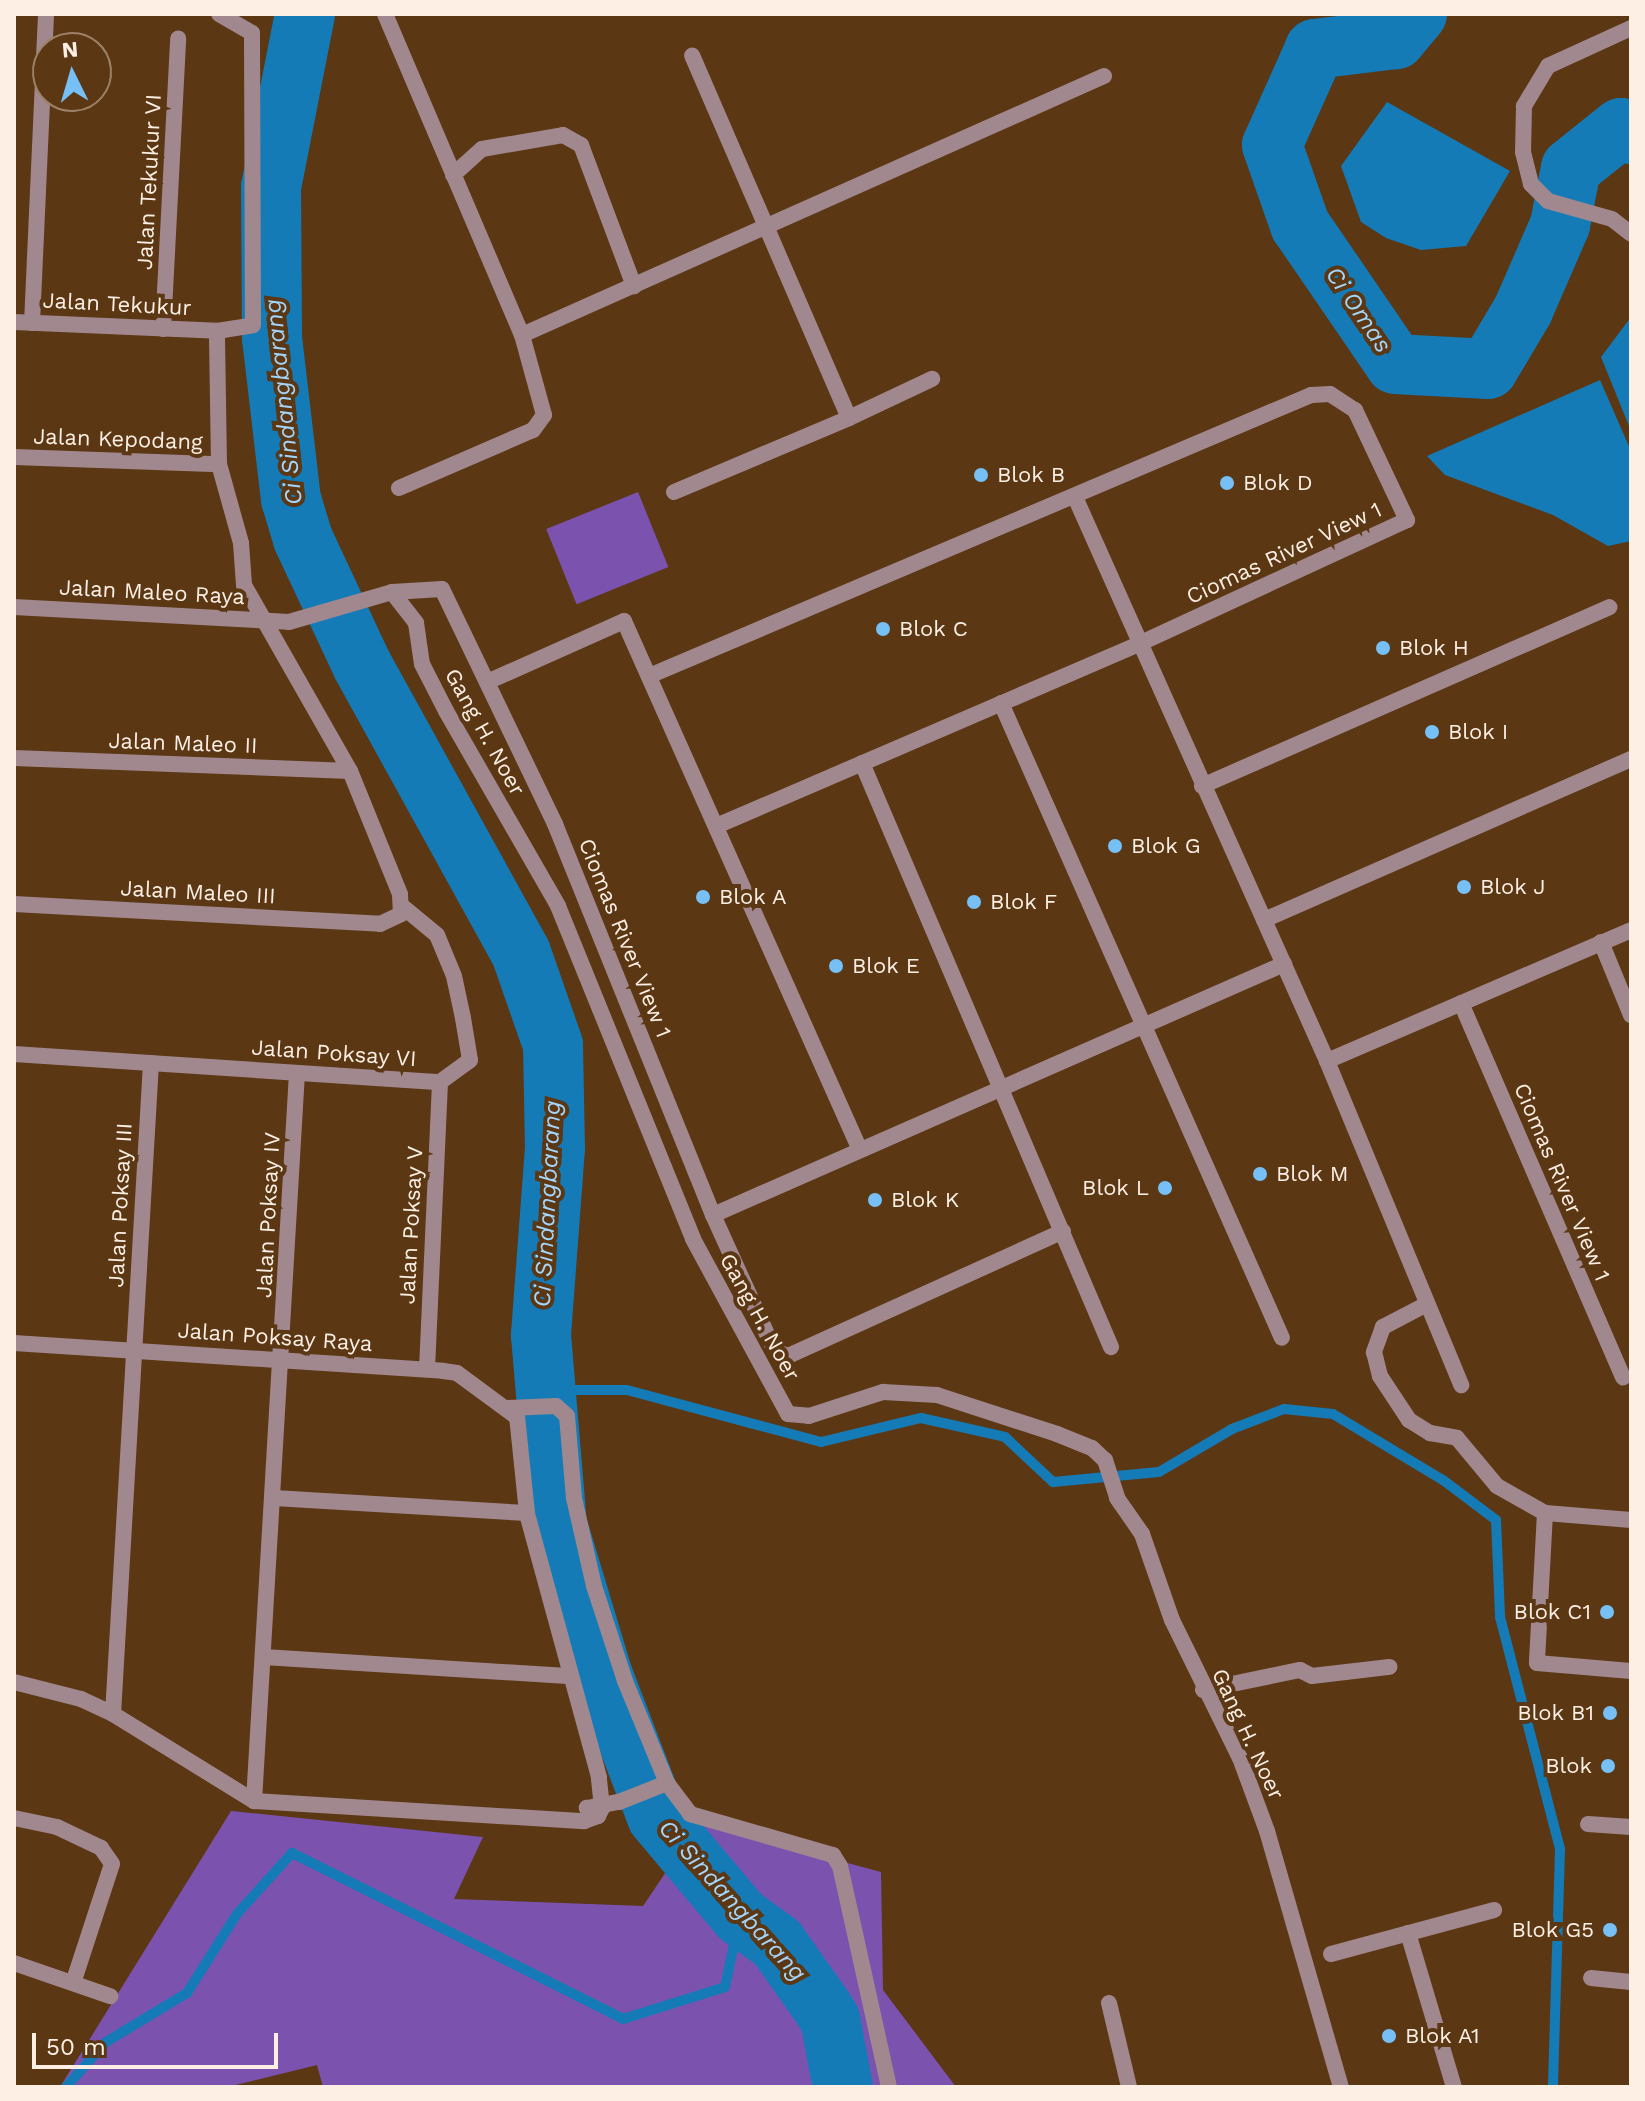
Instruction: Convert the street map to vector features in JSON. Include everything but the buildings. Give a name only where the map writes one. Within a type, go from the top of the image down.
[{"type":"street","points":[[32,323],[46,14]]},
{"type":"street","name":"Jalan Tekukur","points":[[14,322],[217,331],[253,325],[252,33],[219,14]]},
{"type":"street","points":[[385,14],[522,335],[544,405],[542,421],[533,430],[399,488]]},
{"type":"street","points":[[1631,28],[1556,61],[1531,90],[1524,106],[1523,152],[1531,184],[1548,201],[1594,214],[1631,234]]},
{"type":"street","name":"Jalan Tekukur VI","points":[[163,329],[178,38]]},
{"type":"street","points":[[692,56],[849,418]]},
{"type":"street","points":[[522,335],[1104,76]]},
{"type":"street","points":[[453,175],[482,149],[563,135],[581,145],[634,286]]},
{"type":"street","points":[[217,331],[219,464],[241,543],[244,585],[267,620],[350,771],[403,907]]},
{"type":"street","points":[[674,492],[849,418],[932,379]]},
{"type":"street","name":"Ciomas River View 1","points":[[649,676],[1311,395],[1330,394],[1355,410],[1407,520],[1139,644],[716,826]]},
{"type":"street","name":"Jalan Kepodang","points":[[14,457],[219,464]]},
{"type":"street","points":[[1075,497],[1327,1061],[1461,1385]]},
{"type":"street","name":"Ciomas River View 1","points":[[392,592],[442,589],[473,650],[555,824],[713,1215],[771,1343],[788,1356],[1063,1231]]},
{"type":"street","name":"Jalan Maleo Raya","points":[[14,607],[289,622],[392,592]]},
{"type":"street","name":"Gang H. Noer","points":[[392,592],[416,623],[422,664],[446,711],[558,906],[693,1239],[788,1414],[809,1416],[883,1392],[937,1395],[1057,1434],[1092,1448],[1105,1460],[1117,1498],[1142,1534],[1203,1690],[1240,1758],[1267,1831],[1341,2087]]},
{"type":"street","points":[[1202,786],[1609,607]]},
{"type":"street","points":[[487,682],[624,621],[860,1150]]},
{"type":"street","points":[[1001,703],[1282,1338]]},
{"type":"street","name":"Jalan Maleo II","points":[[14,758],[350,771]]},
{"type":"street","points":[[1264,920],[1631,759]]},
{"type":"street","points":[[862,763],[1004,1088],[1111,1347]]},
{"type":"street","name":"Jalan Maleo III","points":[[14,904],[380,924],[391,923],[403,907]]},
{"type":"street","name":"Jalan Poksay VI","points":[[14,1054],[440,1082],[470,1060],[463,1018],[437,935],[403,907]]},
{"type":"street","points":[[1327,1061],[1631,930]]},
{"type":"street","points":[[1601,942],[1631,1015]]},
{"type":"street","points":[[713,1215],[1284,964]]},
{"type":"street","name":"Ciomas River View 1","points":[[1461,1003],[1623,1378]]},
{"type":"street","name":"Jalan Poksay III","points":[[113,1714],[151,1063]]},
{"type":"street","name":"Jalan Poksay IV","points":[[254,1801],[297,1073]]},
{"type":"street","name":"Jalan Poksay V","points":[[427,1369],[440,1082]]},
{"type":"street","points":[[1427,1304],[1383,1327],[1374,1352],[1380,1376],[1409,1420],[1430,1433],[1457,1438],[1497,1486],[1545,1513],[1631,1520]]},
{"type":"street","name":"Jalan Poksay Raya","points":[[14,1343],[457,1373],[512,1413]]},
{"type":"street","points":[[14,1682],[81,1699],[113,1714],[254,1801],[584,1821],[598,1816],[602,1808],[599,1777],[567,1676],[527,1513],[512,1413],[556,1406],[567,1416],[574,1498],[594,1586],[664,1784],[690,1814],[833,1855],[840,1866],[875,2045],[889,2087]]},
{"type":"street","points":[[274,1498],[527,1513]]},
{"type":"street","points":[[1545,1513],[1537,1663],[1631,1671]]},
{"type":"street","points":[[264,1657],[567,1676]]},
{"type":"street","points":[[1203,1690],[1300,1670],[1312,1676],[1389,1667]]},
{"type":"street","points":[[598,1816],[587,1808],[619,1802],[664,1784]]},
{"type":"street","points":[[14,1818],[57,1827],[101,1848],[112,1864],[73,1983]]},
{"type":"street","points":[[1588,1824],[1631,1827]]},
{"type":"street","points":[[1331,1954],[1494,1910]]},
{"type":"street","points":[[1408,1933],[1454,2087]]},
{"type":"street","points":[[14,1963],[110,1996]]},
{"type":"street","points":[[1591,1978],[1631,1982]]},
{"type":"street","points":[[1109,2003],[1129,2087]]},
{"type":"shaded area","points":[[638,492],[668,567],[577,604],[546,529]]},
{"type":"shaded area","points":[[231,1811],[483,1837],[454,1899],[643,1906],[699,1823],[881,1872],[883,1990],[956,2087],[323,2087],[317,2065],[227,2087],[60,2087]]},
{"type":"water","points":[[1387,102],[1510,171],[1466,246],[1421,250],[1386,238],[1361,222],[1341,166]]},
{"type":"water","points":[[1631,317],[1631,431],[1601,357]]},
{"type":"water","points":[[1600,380],[1631,451],[1631,541],[1608,546],[1553,515],[1445,475],[1427,456]]},
{"type":"waterway","name":"Ci Sindangbarang","points":[[305,14],[271,187],[272,338],[291,499],[303,539],[362,665],[521,953],[553,1045],[555,1148],[541,1335],[557,1524],[603,1676],[657,1817],[740,1916],[777,1943],[823,2008],[830,2019],[843,2087]]},
{"type":"waterway","name":"Ci Omas","points":[[1417,14],[1396,39],[1315,49],[1272,145],[1300,225],[1395,364],[1488,369],[1523,310],[1560,225],[1571,168],[1621,128],[1631,134]]},
{"type":"waterway","points":[[546,1390],[627,1390],[821,1442],[921,1418],[1005,1437],[1053,1482],[1159,1472],[1232,1429],[1284,1409],[1333,1414],[1443,1480],[1496,1520],[1500,1617],[1560,1849],[1553,2087]]},
{"type":"waterway","points":[[66,2087],[106,2042],[187,1993],[237,1914],[292,1853],[623,2019],[725,1987],[740,1916]]},
{"type":"place","name":"Blok B","points":[[981,475]]},
{"type":"place","name":"Blok D","points":[[1227,483]]},
{"type":"place","name":"Blok C","points":[[883,629]]},
{"type":"place","name":"Blok H","points":[[1383,648]]},
{"type":"place","name":"Blok I","points":[[1432,732]]},
{"type":"place","name":"Blok G","points":[[1115,846]]},
{"type":"place","name":"Blok J","points":[[1464,887]]},
{"type":"place","name":"Blok A","points":[[703,897]]},
{"type":"place","name":"Blok F","points":[[974,902]]},
{"type":"place","name":"Blok E","points":[[836,966]]},
{"type":"place","name":"Blok M","points":[[1260,1174]]},
{"type":"place","name":"Blok L","points":[[1165,1188]]},
{"type":"place","name":"Blok K","points":[[875,1200]]},
{"type":"place","name":"Blok C1","points":[[1607,1612]]},
{"type":"place","name":"Blok B1","points":[[1610,1713]]},
{"type":"place","name":"Blok","points":[[1608,1766]]},
{"type":"place","name":"Blok G5","points":[[1610,1930]]},
{"type":"place","name":"Blok A1","points":[[1389,2036]]}]
